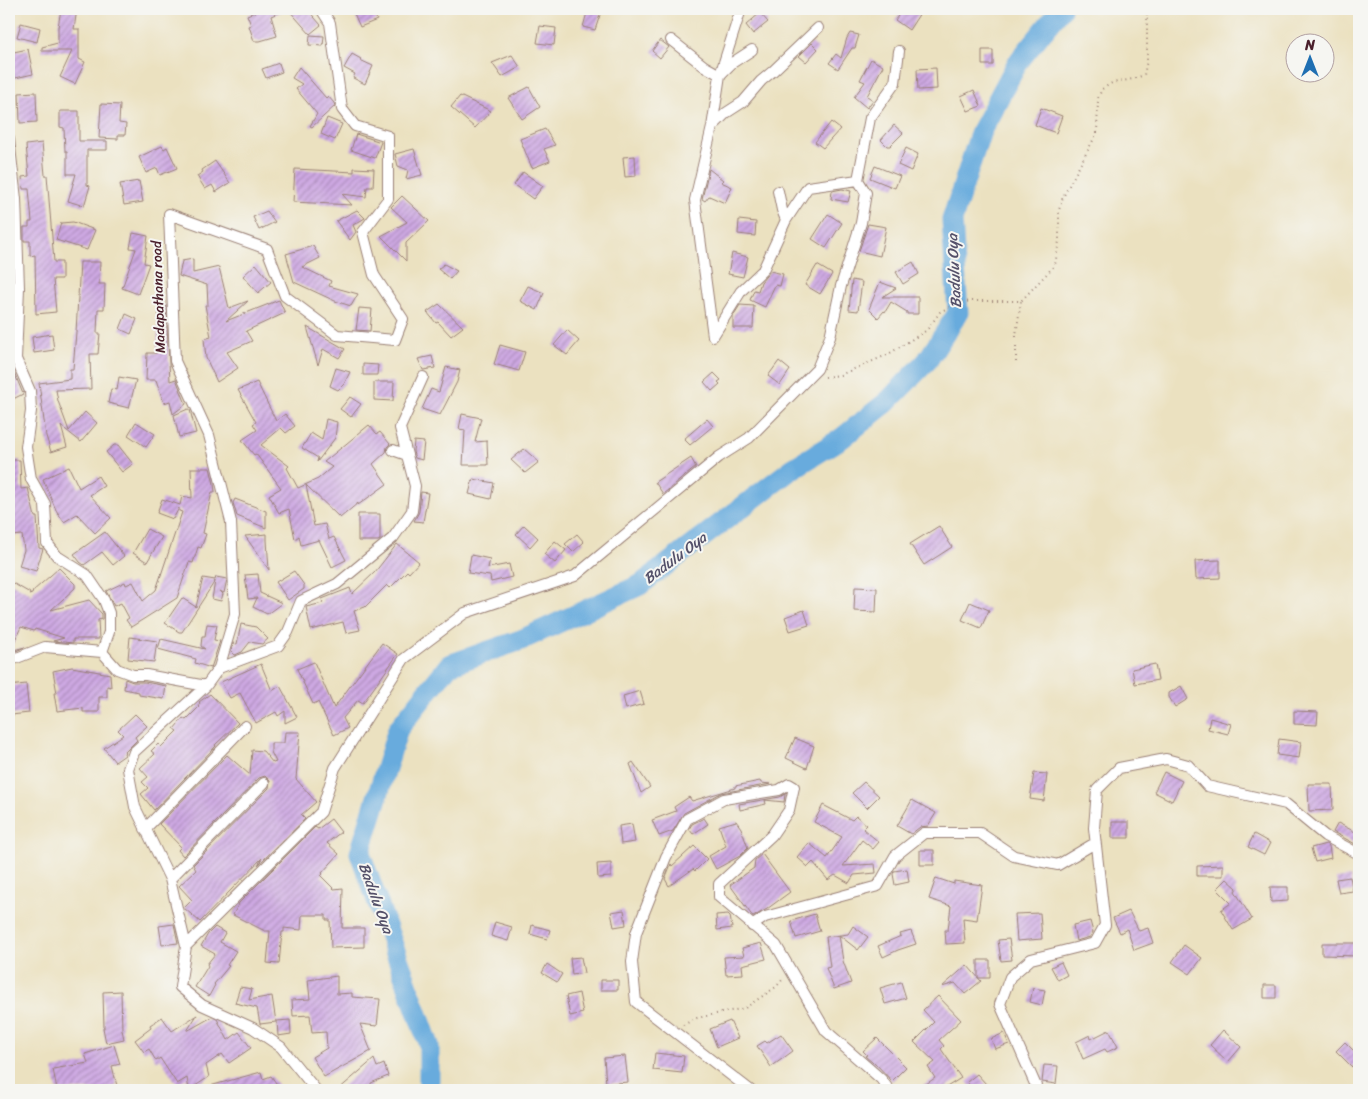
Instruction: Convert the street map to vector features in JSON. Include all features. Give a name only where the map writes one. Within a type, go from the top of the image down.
[{"type":"street","name":"Madapathana road","points":[[316,1090],[281,1048],[253,1028],[202,1005],[180,987],[186,946],[170,879],[135,807],[128,769],[134,752],[206,686],[219,668],[234,614],[231,522],[209,435],[175,361],[169,214],[267,249],[285,296],[337,335],[395,340],[403,319],[374,275],[363,232],[388,199],[388,136],[355,126],[342,109],[330,23],[320,9]]},
{"type":"street","points":[[741,9],[720,75],[712,127],[694,200],[713,336],[741,291],[763,270],[786,220],[808,188],[858,180]]},
{"type":"street","points":[[712,127],[726,113],[743,102],[761,81],[818,28]]},
{"type":"street","points":[[671,40],[704,66],[720,75]]},
{"type":"street","points":[[720,75],[732,63],[752,50]]},
{"type":"street","points":[[186,946],[321,812],[335,768],[404,659],[465,613],[575,576],[720,457],[749,438],[817,369],[830,337],[841,286],[861,223],[866,193],[858,180],[870,118],[895,83],[899,51]]},
{"type":"street","points":[[9,139],[16,199],[18,278],[16,359],[30,391],[31,411],[26,448],[31,478],[45,504],[47,543],[57,556],[87,575],[104,600],[109,613],[109,632],[102,652]]},
{"type":"street","points":[[778,191],[786,220]]},
{"type":"street","points":[[219,668],[278,646],[288,632],[301,601],[337,584],[393,538],[412,511],[415,486],[400,428],[423,377]]},
{"type":"street","points":[[393,450],[408,455]]},
{"type":"street","points":[[9,661],[45,647],[102,652],[117,669],[133,675],[146,675],[206,686]]},
{"type":"street","points":[[145,829],[245,726]]},
{"type":"street","points":[[1034,1090],[1036,1086],[1000,1004],[1010,977],[1031,959],[1095,944],[1105,926],[1094,828],[1097,790],[1118,768],[1166,759],[1188,765],[1207,786],[1286,804],[1326,836],[1359,854]]},
{"type":"street","points":[[170,879],[264,784]]},
{"type":"street","points":[[750,1090],[636,1002],[632,962],[636,933],[666,857],[687,819],[724,798],[779,790],[789,784],[794,787],[788,810],[772,835],[719,884],[719,897],[776,945],[826,1031],[881,1079],[889,1090]]},
{"type":"street","points":[[752,926],[765,917],[878,886],[895,856],[924,833],[980,833],[1014,856],[1058,865],[1095,843]]},
{"type":"path","points":[[1016,362],[1016,335],[1021,301],[1055,266],[1059,241],[1059,210],[1063,197],[1097,133],[1098,98],[1102,89],[1112,83],[1144,75],[1147,60],[1147,9]]},
{"type":"path","points":[[817,369],[823,377],[840,375],[887,355],[927,330],[940,312],[957,304],[972,301],[1021,301]]},
{"type":"path","points":[[672,1030],[697,1018],[745,1008],[776,987],[790,970]]},
{"type":"building","points":[[61,9],[77,9],[74,29],[79,29],[79,59],[85,62],[75,84],[60,77],[72,51],[42,51],[42,47],[58,43]]},
{"type":"building","points":[[262,9],[288,9],[271,16],[277,36],[254,41],[247,15]]},
{"type":"building","points":[[288,9],[307,9],[321,25],[310,34]]},
{"type":"building","points":[[352,9],[372,9],[377,20],[360,27]]},
{"type":"building","points":[[588,9],[602,9],[595,30],[583,27]]},
{"type":"building","points":[[903,9],[914,9],[920,13],[909,30],[895,20]]},
{"type":"building","points":[[760,13],[768,22],[753,34],[746,25]]},
{"type":"building","points":[[21,23],[40,28],[37,42],[17,37]]},
{"type":"building","points":[[540,26],[556,28],[554,45],[537,43]]},
{"type":"building","points":[[850,33],[859,35],[855,48],[852,48],[838,69],[829,63],[836,54],[841,58]]},
{"type":"building","points":[[310,35],[324,36],[323,46],[309,45]]},
{"type":"building","points":[[660,40],[669,47],[660,58],[652,51]]},
{"type":"building","points":[[812,43],[818,49],[806,62],[799,56]]},
{"type":"building","points":[[28,49],[33,74],[11,79],[9,53]]},
{"type":"building","points":[[982,50],[993,50],[993,65],[982,65]]},
{"type":"building","points":[[352,54],[373,66],[365,84],[353,78],[355,74],[344,68]]},
{"type":"building","points":[[512,55],[520,67],[502,77],[492,63]]},
{"type":"building","points":[[871,59],[883,66],[867,96],[873,100],[867,108],[854,97],[865,82],[860,80]]},
{"type":"building","points":[[279,63],[282,72],[266,78],[262,69]]},
{"type":"building","points":[[299,67],[326,98],[328,96],[335,106],[312,127],[310,126],[317,114],[296,89],[302,84],[292,78]]},
{"type":"building","points":[[936,68],[937,89],[918,90],[917,69]]},
{"type":"building","points":[[529,87],[540,107],[522,119],[508,98]]},
{"type":"building","points":[[974,90],[981,106],[968,111],[961,96]]},
{"type":"building","points":[[36,92],[37,122],[20,123],[19,93]]},
{"type":"building","points":[[460,96],[491,111],[475,128],[451,107]]},
{"type":"building","points":[[101,104],[120,105],[119,123],[126,124],[125,135],[118,135],[118,139],[99,138]]},
{"type":"building","points":[[1041,108],[1062,116],[1056,133],[1035,125]]},
{"type":"building","points":[[60,111],[79,111],[79,141],[107,141],[107,150],[87,150],[87,185],[90,186],[84,206],[68,201],[76,174],[67,174],[67,151],[65,151],[64,128],[60,127]]},
{"type":"building","points":[[327,118],[342,124],[335,140],[321,134]]},
{"type":"building","points":[[831,122],[840,129],[823,148],[815,142]]},
{"type":"building","points":[[894,125],[903,133],[890,146],[887,146],[881,140]]},
{"type":"building","points":[[545,129],[555,145],[544,149],[550,161],[532,168],[520,139]]},
{"type":"building","points":[[356,134],[381,142],[375,158],[351,150]]},
{"type":"building","points":[[42,143],[45,175],[47,175],[54,262],[62,262],[62,279],[53,279],[56,312],[36,314],[35,255],[30,256],[30,241],[24,241],[24,227],[29,227],[29,222],[32,222],[29,189],[23,189],[22,177],[29,176],[26,145]]},
{"type":"building","points":[[162,146],[164,149],[167,147],[177,168],[160,175],[157,168],[146,173],[139,157]]},
{"type":"building","points":[[906,148],[918,154],[911,171],[898,165]]},
{"type":"building","points":[[414,149],[422,175],[406,179],[408,170],[398,166],[395,154]]},
{"type":"building","points":[[635,156],[636,176],[625,177],[623,157]]},
{"type":"building","points":[[215,161],[230,183],[216,192],[212,185],[205,189],[197,176]]},
{"type":"building","points":[[875,166],[900,176],[895,188],[870,178]]},
{"type":"building","points":[[354,168],[374,169],[373,187],[367,187],[366,197],[342,194],[352,205],[293,202],[295,169],[354,172]]},
{"type":"building","points":[[709,169],[723,180],[721,182],[732,187],[725,203],[709,196],[705,201],[702,199]]},
{"type":"building","points":[[523,172],[543,186],[533,199],[514,185]]},
{"type":"building","points":[[139,181],[143,202],[124,205],[120,184]]},
{"type":"building","points":[[842,189],[851,191],[848,202],[831,199],[832,191]]},
{"type":"building","points":[[402,196],[429,221],[406,243],[406,261],[381,236],[407,222],[391,207]]},
{"type":"building","points":[[357,210],[365,218],[353,225],[356,232],[350,240],[336,221]]},
{"type":"building","points":[[267,211],[275,222],[259,230],[253,217]]},
{"type":"building","points":[[828,214],[842,223],[826,248],[812,239]]},
{"type":"building","points":[[739,220],[756,222],[755,236],[738,234]]},
{"type":"building","points":[[73,222],[95,230],[87,250],[56,240],[61,223]]},
{"type":"building","points":[[868,224],[886,227],[880,256],[859,251]]},
{"type":"building","points":[[133,233],[148,236],[144,263],[149,264],[138,294],[122,288],[136,249],[130,248]]},
{"type":"building","points":[[313,246],[320,258],[302,267],[331,281],[329,286],[358,294],[351,306],[335,301],[294,282],[286,254]]},
{"type":"building","points":[[732,253],[748,257],[743,277],[728,274]]},
{"type":"building","points":[[193,259],[193,273],[219,267],[229,308],[248,301],[226,321],[279,300],[285,313],[246,331],[252,341],[227,352],[238,368],[217,382],[206,358],[204,339],[211,337],[205,305],[208,305],[207,285],[179,276],[182,261]]},
{"type":"building","points":[[80,262],[100,262],[99,284],[105,284],[104,309],[98,309],[97,333],[100,333],[98,354],[90,354],[91,389],[56,390],[69,431],[85,412],[97,423],[81,442],[61,426],[67,447],[51,452],[46,436],[39,383],[70,379],[70,369],[73,369]]},
{"type":"building","points":[[913,262],[919,274],[903,284],[896,272]]},
{"type":"building","points":[[256,264],[271,282],[258,293],[243,276]]},
{"type":"building","points":[[444,264],[457,271],[450,279],[438,269]]},
{"type":"building","points":[[817,265],[832,274],[820,294],[805,285]]},
{"type":"building","points":[[770,271],[783,274],[780,286],[775,285],[765,307],[750,300],[754,290],[758,291],[761,282]]},
{"type":"building","points":[[852,280],[862,282],[858,311],[849,310]]},
{"type":"building","points":[[880,282],[896,288],[882,297],[918,297],[918,314],[907,314],[907,312],[891,302],[885,312],[878,318],[869,309]]},
{"type":"building","points":[[528,286],[544,293],[537,310],[520,301]]},
{"type":"building","points":[[439,304],[463,327],[451,336],[427,312]]},
{"type":"building","points":[[159,305],[166,306],[170,381],[176,379],[186,404],[173,414],[170,401],[164,403],[156,380],[146,380],[147,353],[157,353]]},
{"type":"building","points":[[740,305],[754,306],[753,328],[733,328],[733,316]]},
{"type":"building","points":[[359,308],[372,309],[370,331],[356,330]]},
{"type":"building","points":[[126,314],[137,319],[131,334],[120,329]]},
{"type":"building","points":[[307,327],[345,349],[339,358],[323,349],[318,365]]},
{"type":"building","points":[[567,330],[579,341],[567,355],[554,345]]},
{"type":"building","points":[[52,334],[54,350],[34,353],[32,337]]},
{"type":"building","points":[[500,345],[525,352],[519,371],[494,364]]},
{"type":"building","points":[[432,356],[435,368],[423,370],[418,359]]},
{"type":"building","points":[[779,361],[790,370],[780,385],[768,376]]},
{"type":"building","points":[[363,364],[378,365],[377,375],[363,375]]},
{"type":"building","points":[[446,367],[460,370],[457,382],[440,415],[422,409],[431,389],[439,392]]},
{"type":"building","points":[[336,368],[350,372],[344,384],[338,390],[330,386]]},
{"type":"building","points":[[14,372],[23,394],[9,401],[9,374]]},
{"type":"building","points":[[714,373],[721,380],[718,382],[720,384],[712,391],[704,382]]},
{"type":"building","points":[[119,377],[136,380],[129,408],[108,403],[111,389],[117,390]]},
{"type":"building","points":[[257,382],[276,421],[285,414],[295,426],[286,433],[281,428],[261,445],[289,466],[287,468],[298,488],[318,479],[332,467],[324,462],[369,425],[377,434],[380,432],[390,444],[386,452],[373,464],[387,484],[358,505],[358,503],[340,518],[306,485],[314,526],[325,524],[329,539],[334,537],[346,560],[332,567],[319,540],[301,545],[299,536],[295,539],[289,509],[279,513],[269,495],[281,488],[256,454],[254,455],[242,440],[257,430],[253,424],[256,422],[238,390]]},
{"type":"building","points":[[374,382],[394,382],[393,401],[374,400]]},
{"type":"building","points":[[350,397],[361,404],[351,417],[340,409]]},
{"type":"building","points":[[188,409],[190,410],[196,433],[179,437],[174,415]]},
{"type":"building","points":[[462,414],[481,418],[475,442],[487,441],[488,465],[463,465],[465,430],[459,429]]},
{"type":"building","points":[[326,419],[337,422],[335,438],[317,462],[318,458],[302,448],[311,433],[322,440]]},
{"type":"building","points":[[707,419],[713,426],[690,445],[684,439]]},
{"type":"building","points":[[136,422],[155,434],[146,447],[128,435]]},
{"type":"building","points":[[414,441],[424,442],[422,460],[415,458],[413,452]]},
{"type":"building","points":[[114,445],[118,445],[133,464],[122,472],[106,452]]},
{"type":"building","points":[[524,449],[539,462],[525,473],[511,460]]},
{"type":"building","points":[[691,458],[696,467],[663,494],[655,482]]},
{"type":"building","points":[[9,460],[20,460],[21,489],[28,488],[35,517],[37,517],[39,548],[43,549],[36,571],[19,566],[24,550],[22,535],[11,536],[9,521]]},
{"type":"building","points":[[69,467],[79,488],[98,476],[104,486],[90,495],[111,518],[95,533],[77,514],[64,522],[56,510],[43,479]]},
{"type":"building","points":[[191,468],[210,468],[215,492],[212,492],[203,533],[206,534],[201,548],[198,547],[193,563],[189,562],[177,598],[131,627],[126,620],[129,618],[121,603],[114,606],[106,591],[125,582],[126,585],[133,582],[143,601],[156,590],[182,512],[179,511],[179,508],[173,519],[157,513],[162,499],[180,505],[182,496],[192,498]]},
{"type":"building","points":[[473,479],[494,483],[491,499],[469,494]]},
{"type":"building","points":[[421,492],[428,493],[423,522],[414,521],[419,512]]},
{"type":"building","points":[[235,499],[266,511],[266,528],[237,516],[233,503]]},
{"type":"building","points":[[358,514],[380,514],[380,540],[358,541]]},
{"type":"building","points":[[524,525],[538,538],[530,547],[516,534]]},
{"type":"building","points":[[939,526],[952,547],[924,565],[910,544]]},
{"type":"building","points":[[147,529],[162,537],[147,562],[133,553]]},
{"type":"building","points":[[105,532],[124,556],[113,565],[102,552],[84,565],[74,554]]},
{"type":"building","points":[[267,534],[267,540],[269,570],[245,536]]},
{"type":"building","points":[[577,534],[584,542],[573,552],[565,544]]},
{"type":"building","points":[[555,541],[566,550],[555,563],[544,554]]},
{"type":"building","points":[[397,544],[419,562],[409,573],[407,571],[390,588],[387,585],[365,607],[354,611],[360,630],[346,633],[343,622],[311,630],[306,607],[323,603],[322,599],[350,588],[352,594],[375,572]]},
{"type":"building","points":[[471,555],[490,559],[488,568],[509,564],[512,577],[491,582],[490,576],[468,573]]},
{"type":"building","points":[[1220,560],[1220,578],[1196,579],[1195,561]]},
{"type":"building","points":[[59,568],[75,584],[75,588],[51,610],[89,600],[102,614],[102,619],[98,620],[99,639],[73,639],[73,643],[53,641],[64,638],[35,629],[34,631],[21,627],[10,651],[25,647],[9,654],[9,581],[30,593],[29,595]]},
{"type":"building","points":[[294,571],[304,585],[304,589],[288,600],[276,582]]},
{"type":"building","points":[[258,574],[260,593],[282,603],[267,614],[253,607],[257,598],[248,599],[245,575]]},
{"type":"building","points":[[216,577],[227,579],[224,593],[220,591],[223,594],[221,601],[212,599],[215,581],[182,632],[165,623],[182,598],[196,607],[203,578],[215,580]]},
{"type":"building","points":[[855,587],[877,588],[876,612],[854,611]]},
{"type":"building","points":[[970,602],[989,610],[981,628],[962,620]]},
{"type":"building","points":[[804,610],[809,625],[790,631],[785,617]]},
{"type":"building","points":[[207,624],[217,625],[214,640],[220,641],[211,668],[195,663],[196,659],[158,649],[161,639],[205,649],[201,646],[202,636],[205,636]]},
{"type":"building","points":[[241,624],[256,627],[268,639],[262,644],[250,642],[242,652],[235,655],[231,651],[233,643],[237,644]]},
{"type":"building","points":[[130,637],[157,641],[154,662],[128,659]]},
{"type":"building","points":[[382,643],[398,654],[363,703],[358,700],[343,718],[348,728],[334,735],[318,702],[313,704],[297,669],[314,662],[334,708]]},
{"type":"building","points":[[261,664],[272,691],[280,686],[297,717],[285,723],[285,711],[278,716],[276,712],[256,723],[240,693],[230,698],[221,682]]},
{"type":"building","points":[[1155,664],[1158,680],[1135,684],[1132,669]]},
{"type":"building","points":[[72,667],[110,674],[111,687],[107,686],[107,697],[99,697],[99,712],[83,712],[83,708],[57,711],[54,693],[57,693],[53,671]]},
{"type":"building","points":[[125,679],[133,682],[166,686],[164,699],[139,695],[139,692],[124,689]]},
{"type":"building","points":[[26,684],[29,713],[11,715],[9,686]]},
{"type":"building","points":[[1181,686],[1188,699],[1175,707],[1169,697],[1169,693]]},
{"type":"building","points":[[640,691],[644,704],[626,709],[623,696]]},
{"type":"building","points":[[210,694],[238,723],[154,810],[141,794],[148,788],[142,782],[148,777],[140,768],[155,754],[151,751],[158,744],[161,747],[177,731],[174,729],[183,718],[186,720],[199,707],[199,702]]},
{"type":"building","points":[[1294,711],[1318,712],[1317,725],[1294,724]]},
{"type":"building","points":[[135,714],[147,726],[135,737],[137,740],[124,753],[125,755],[115,762],[104,748],[123,735],[118,730]]},
{"type":"building","points":[[1210,718],[1231,724],[1228,734],[1208,729]]},
{"type":"building","points":[[285,732],[300,732],[296,779],[316,802],[301,815],[305,819],[258,865],[262,858],[200,922],[184,908],[192,900],[179,886],[196,870],[193,865],[269,788],[270,781],[265,776],[259,778],[183,856],[178,850],[181,847],[159,824],[227,755],[250,775],[252,750],[263,751],[273,763],[276,762],[271,752],[271,743],[284,743]]},
{"type":"building","points":[[795,738],[814,746],[807,768],[786,758]]},
{"type":"building","points":[[1279,739],[1301,742],[1299,758],[1277,755]]},
{"type":"building","points":[[633,762],[650,787],[641,793],[630,764]]},
{"type":"building","points":[[1164,772],[1182,781],[1172,801],[1154,792]]},
{"type":"building","points":[[1034,773],[1047,774],[1044,801],[1030,799]]},
{"type":"building","points":[[760,781],[761,783],[771,784],[721,793],[684,813],[673,831],[659,836],[652,820],[676,811],[674,807],[689,797],[692,801],[735,788],[735,786]]},
{"type":"building","points":[[864,782],[879,796],[867,808],[852,793]]},
{"type":"building","points":[[1308,784],[1332,784],[1333,810],[1309,811]]},
{"type":"building","points":[[785,794],[784,802],[765,800],[766,804],[740,810],[739,804],[780,797]]},
{"type":"building","points":[[912,800],[936,813],[928,826],[920,827],[911,834],[897,826]]},
{"type":"building","points":[[823,805],[852,820],[856,816],[867,825],[863,829],[879,842],[873,849],[862,840],[843,866],[875,864],[876,873],[854,875],[849,883],[835,875],[828,880],[813,862],[808,867],[797,857],[809,843],[827,858],[842,837],[814,822]]},
{"type":"building","points":[[704,818],[708,824],[693,834],[689,829],[692,824]]},
{"type":"building","points":[[331,819],[341,832],[327,843],[339,854],[321,876],[334,889],[343,888],[342,928],[364,928],[364,947],[331,948],[330,920],[326,920],[326,915],[302,915],[301,930],[284,928],[284,932],[282,932],[279,964],[267,963],[270,931],[265,931],[233,915],[239,903],[315,827],[318,829]]},
{"type":"building","points":[[736,821],[741,828],[748,848],[740,856],[716,869],[709,856],[726,846],[719,826]]},
{"type":"building","points":[[1112,822],[1129,822],[1129,838],[1112,838]]},
{"type":"building","points":[[1338,823],[1359,834],[1359,846],[1333,832]]},
{"type":"building","points":[[632,824],[635,842],[621,844],[619,826]]},
{"type":"building","points":[[1254,834],[1270,843],[1264,855],[1248,847]]},
{"type":"building","points":[[1326,844],[1329,846],[1331,858],[1315,862],[1311,848]]},
{"type":"building","points":[[694,846],[707,859],[695,871],[693,869],[669,886],[665,879],[671,864],[672,866]]},
{"type":"building","points":[[920,850],[934,850],[934,865],[920,865]]},
{"type":"building","points":[[762,854],[790,892],[753,917],[730,885],[754,868],[755,860]]},
{"type":"building","points":[[611,863],[611,877],[598,878],[597,864]]},
{"type":"building","points":[[1223,865],[1223,876],[1197,876],[1197,866]]},
{"type":"building","points":[[907,869],[909,882],[895,885],[894,871]]},
{"type":"building","points":[[1350,877],[1353,891],[1339,893],[1336,879]]},
{"type":"building","points":[[936,878],[954,884],[954,881],[982,885],[977,920],[963,918],[965,943],[946,944],[945,930],[948,930],[951,906],[929,899]]},
{"type":"building","points":[[1227,879],[1237,888],[1235,891],[1252,919],[1233,930],[1221,910],[1231,903],[1217,889]]},
{"type":"building","points":[[1270,887],[1288,887],[1288,901],[1271,902]]},
{"type":"building","points":[[624,910],[626,925],[614,927],[611,912]]},
{"type":"building","points":[[1129,911],[1139,931],[1148,928],[1153,943],[1134,950],[1127,929],[1120,933],[1113,918]]},
{"type":"building","points":[[1040,913],[1042,939],[1017,941],[1015,914]]},
{"type":"building","points":[[728,914],[732,928],[717,930],[716,915]]},
{"type":"building","points":[[815,914],[820,931],[796,938],[791,921]]},
{"type":"building","points":[[1090,921],[1093,932],[1090,937],[1076,941],[1073,925]]},
{"type":"building","points":[[495,922],[512,927],[508,941],[491,936]]},
{"type":"building","points":[[174,924],[178,943],[162,945],[159,926]]},
{"type":"building","points":[[532,925],[550,930],[547,939],[530,934]]},
{"type":"building","points":[[853,926],[868,937],[858,950],[839,935],[848,934]]},
{"type":"building","points":[[215,927],[225,933],[220,942],[236,951],[227,965],[229,966],[214,984],[209,996],[195,987],[208,966],[207,964],[215,954],[201,946]]},
{"type":"building","points":[[911,931],[916,944],[883,957],[878,946],[901,936],[900,934]]},
{"type":"building","points":[[839,935],[843,961],[851,983],[834,989],[826,968],[830,967],[826,937]]},
{"type":"building","points":[[1009,939],[1012,960],[1001,961],[998,940]]},
{"type":"building","points":[[761,943],[766,959],[742,965],[743,974],[726,975],[724,957],[744,956],[742,948]]},
{"type":"building","points":[[1322,943],[1358,943],[1357,956],[1322,955]]},
{"type":"building","points":[[1184,945],[1202,958],[1190,974],[1172,962]]},
{"type":"building","points":[[581,957],[584,973],[572,975],[570,958]]},
{"type":"building","points":[[978,960],[990,960],[990,978],[978,978]]},
{"type":"building","points":[[1061,962],[1067,975],[1058,980],[1051,967]]},
{"type":"building","points":[[547,964],[562,974],[557,982],[542,973]]},
{"type":"building","points":[[967,965],[981,981],[965,994],[955,983],[942,987]]},
{"type":"building","points":[[337,976],[337,994],[352,993],[352,997],[380,999],[377,1026],[360,1024],[371,1051],[324,1077],[312,1057],[327,1048],[326,1032],[312,1033],[310,1015],[293,1016],[292,1000],[310,999],[308,980]]},
{"type":"building","points":[[601,980],[618,980],[618,990],[601,990]]},
{"type":"building","points":[[901,982],[906,998],[885,1004],[880,988]]},
{"type":"building","points":[[1264,985],[1276,985],[1276,998],[1264,998]]},
{"type":"building","points":[[240,987],[252,989],[249,1000],[272,996],[276,1022],[260,1024],[257,1008],[235,1003]]},
{"type":"building","points":[[1033,988],[1045,990],[1042,1005],[1030,1002]]},
{"type":"building","points":[[121,991],[124,1039],[106,1043],[103,1028],[103,992]]},
{"type":"building","points":[[579,993],[583,1013],[570,1016],[566,996]]},
{"type":"building","points":[[938,996],[961,1020],[939,1040],[944,1046],[941,1049],[961,1078],[942,1090],[917,1090],[935,1078],[928,1067],[935,1062],[914,1042],[934,1022],[923,1010]]},
{"type":"building","points":[[197,1015],[187,1031],[212,1017],[217,1019],[228,1040],[239,1032],[251,1048],[229,1063],[222,1054],[206,1065],[209,1077],[189,1090],[187,1078],[177,1084],[160,1058],[156,1061],[149,1049],[144,1052],[135,1040],[151,1028],[150,1025],[162,1017],[172,1031]]},
{"type":"building","points":[[290,1020],[291,1034],[278,1036],[277,1021]]},
{"type":"building","points":[[730,1021],[738,1038],[717,1047],[710,1029]]},
{"type":"building","points":[[1109,1030],[1118,1047],[1107,1052],[1105,1049],[1083,1059],[1076,1042],[1090,1035],[1091,1039]]},
{"type":"building","points":[[1223,1030],[1241,1047],[1228,1062],[1210,1045]]},
{"type":"building","points":[[1004,1033],[1009,1044],[995,1049],[991,1039]]},
{"type":"building","points":[[781,1034],[793,1051],[771,1067],[757,1046],[765,1041],[767,1043]]},
{"type":"building","points":[[877,1038],[906,1067],[892,1081],[874,1062],[865,1056],[867,1055],[863,1051]]},
{"type":"building","points":[[1345,1042],[1359,1056],[1359,1060],[1352,1067],[1336,1051]]},
{"type":"building","points":[[114,1045],[120,1064],[112,1066],[117,1086],[100,1090],[57,1090],[53,1069],[88,1063],[85,1054]]},
{"type":"building","points":[[655,1053],[684,1056],[682,1073],[653,1070]]},
{"type":"building","points":[[625,1056],[628,1082],[606,1084],[604,1058]]},
{"type":"building","points":[[374,1059],[377,1067],[384,1064],[388,1076],[371,1083],[371,1090],[338,1090]]},
{"type":"building","points":[[1044,1065],[1058,1066],[1056,1084],[1042,1082]]},
{"type":"building","points":[[261,1072],[263,1079],[271,1076],[281,1090],[261,1090],[260,1086],[245,1090],[206,1090],[206,1087]]},
{"type":"building","points":[[977,1074],[986,1084],[979,1090],[974,1090],[967,1082]]},
{"type":"waterway","name":"Badulu Oya","points":[[429,1090],[429,1045],[360,853],[398,729],[449,665],[521,640],[640,585],[792,469],[842,438],[887,402],[927,361],[958,313],[952,220],[981,131],[1018,62],[1061,9]]}]
